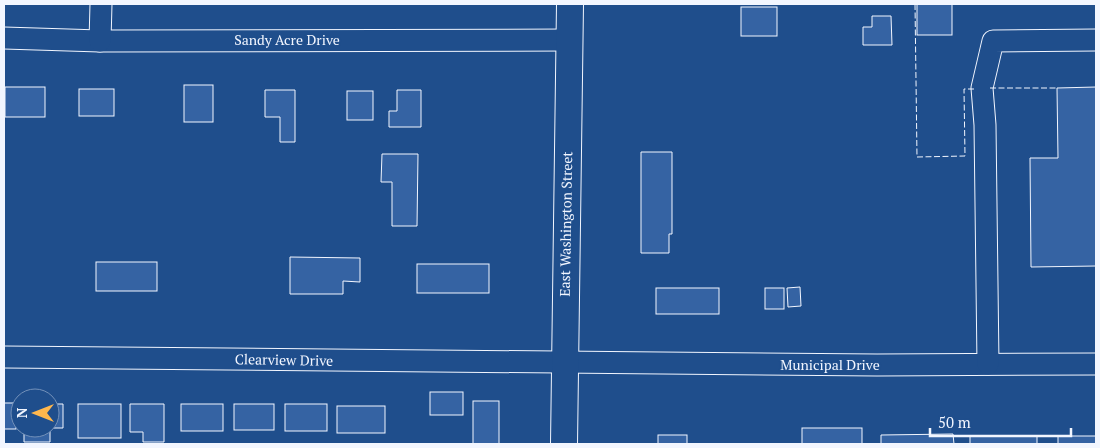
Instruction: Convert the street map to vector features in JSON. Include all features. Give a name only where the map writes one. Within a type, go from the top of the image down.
[{"type":"main road","name":"East Washington Street","points":[[564,444],[570,4]]},
{"type":"street","points":[[100,4],[100,41]]},
{"type":"street","name":"Sandy Acre Drive","points":[[4,38],[100,41],[570,40]]},
{"type":"street","points":[[988,364],[985,125],[982,88],[993,42],[1096,40]]},
{"type":"street","name":"Clearview Drive","points":[[4,357],[565,363]]},
{"type":"street","name":"Municipal Drive","points":[[565,363],[1096,364]]},
{"type":"building","points":[[917,4],[952,4],[952,35],[917,35]]},
{"type":"building","points":[[741,7],[777,7],[777,36],[741,36]]},
{"type":"building","points":[[872,16],[891,16],[892,45],[863,45],[863,27],[872,27]]},
{"type":"building","points":[[184,85],[213,85],[213,122],[184,122]]},
{"type":"building","points":[[5,87],[45,87],[45,117],[5,117]]},
{"type":"building","points":[[1096,87],[1096,266],[1031,267],[1030,158],[1058,158],[1057,88]]},
{"type":"building","points":[[79,89],[114,89],[114,116],[79,116]]},
{"type":"building","points":[[265,90],[295,90],[295,142],[280,142],[280,117],[265,117]]},
{"type":"building","points":[[397,90],[421,90],[421,127],[389,127],[389,111],[397,111]]},
{"type":"building","points":[[347,91],[373,91],[373,120],[347,120]]},
{"type":"building","points":[[641,152],[672,152],[672,234],[669,234],[669,253],[641,253]]},
{"type":"building","points":[[382,154],[418,154],[417,226],[392,226],[392,182],[381,182]]},
{"type":"building","points":[[290,257],[360,258],[360,282],[343,281],[343,294],[290,294]]},
{"type":"building","points":[[96,262],[157,262],[157,291],[96,291]]},
{"type":"building","points":[[417,264],[489,264],[489,293],[417,293]]},
{"type":"building","points":[[800,287],[801,306],[788,307],[787,288]]},
{"type":"building","points":[[656,288],[719,288],[719,314],[656,314]]},
{"type":"building","points":[[765,288],[784,288],[784,309],[765,309]]},
{"type":"building","points":[[430,392],[463,392],[463,415],[430,415]]},
{"type":"building","points":[[473,401],[499,401],[499,444],[473,444]]},
{"type":"building","points":[[4,403],[10,403],[10,429],[4,429]]},
{"type":"building","points":[[60,404],[63,404],[63,428],[60,428]]},
{"type":"building","points":[[78,404],[121,404],[121,438],[78,438]]},
{"type":"building","points":[[130,404],[164,404],[164,442],[143,442],[143,432],[130,432]]},
{"type":"building","points":[[181,404],[223,404],[223,431],[181,431]]},
{"type":"building","points":[[234,404],[274,404],[274,430],[234,430]]},
{"type":"building","points":[[285,404],[327,404],[327,431],[285,431]]},
{"type":"building","points":[[337,406],[385,406],[385,433],[337,433]]},
{"type":"building","points":[[802,428],[862,428],[862,444],[802,444]]},
{"type":"building","points":[[953,434],[954,444],[881,444],[881,435]]},
{"type":"building","points":[[658,435],[687,435],[687,444],[658,444]]},
{"type":"building","points":[[970,436],[1037,436],[1037,444],[970,444]]},
{"type":"building","points":[[1058,436],[1096,436],[1096,444],[1058,444]]},
{"type":"building","points":[[24,438],[50,438],[50,442],[24,442]]},
{"type":"fence","points":[[915,4],[917,157],[965,156],[964,89],[975,89]]},
{"type":"fence","points":[[990,88],[1057,88]]}]
